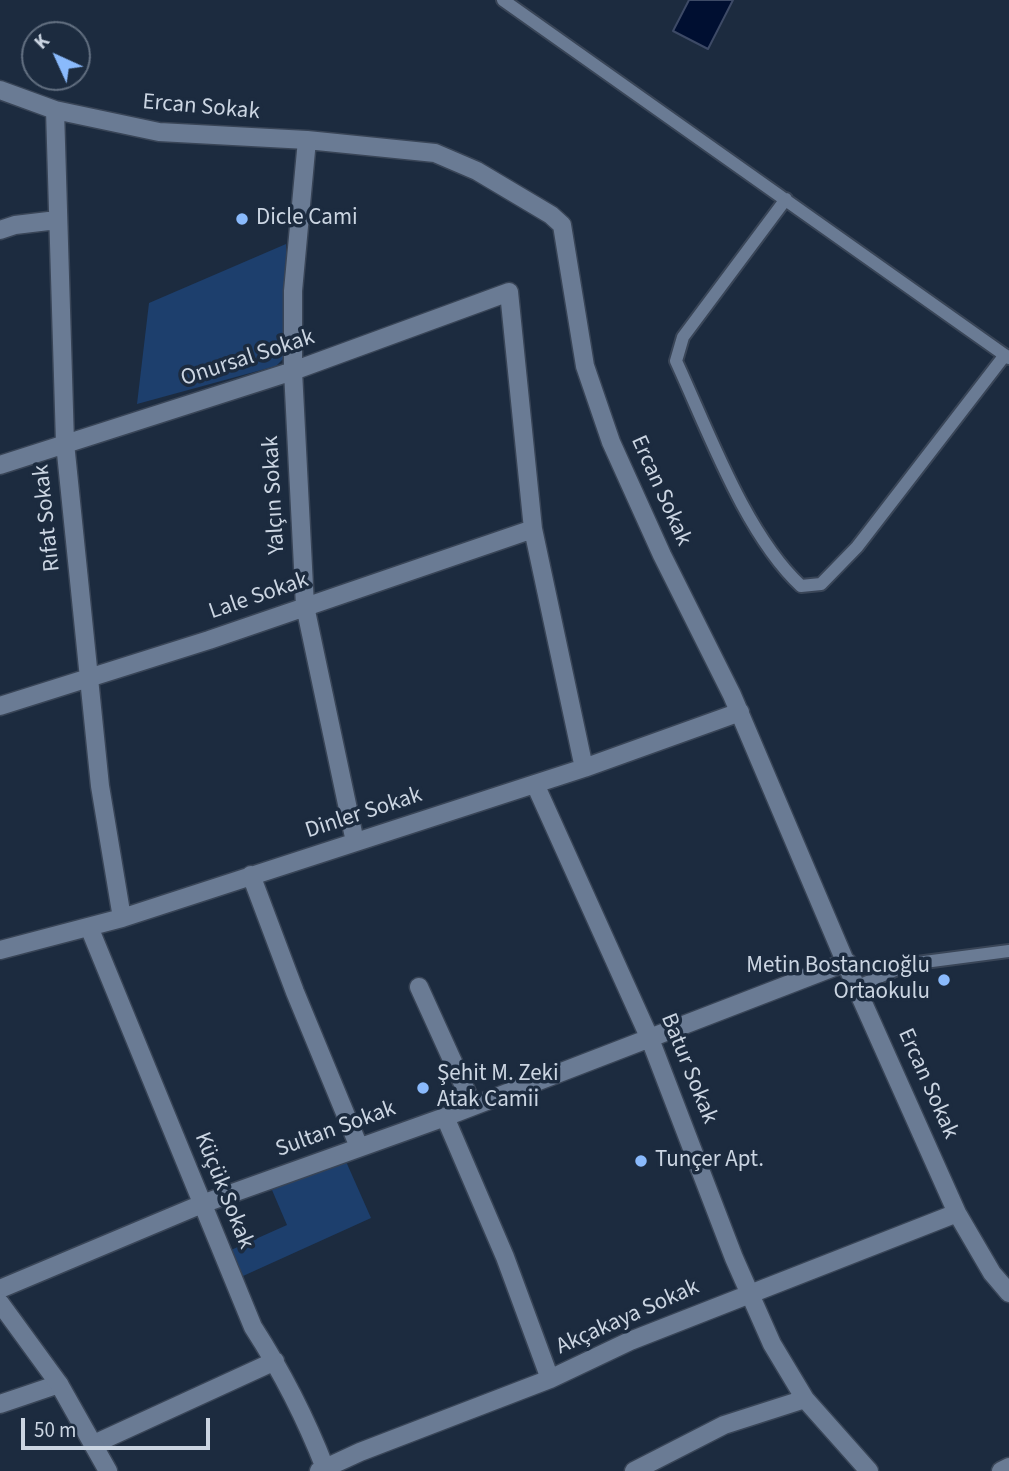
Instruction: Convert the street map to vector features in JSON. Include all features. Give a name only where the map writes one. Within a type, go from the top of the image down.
[{"type":"street","name":"Ercan Sokak","points":[[0,90],[55,110],[159,132],[307,140],[435,153],[477,171],[551,215],[562,225],[585,366],[611,442],[740,712],[856,987],[957,1213],[992,1273],[1009,1293]]},
{"type":"street","name":"Rıfat Sokak","points":[[55,110],[65,443],[100,786],[122,918]]},
{"type":"street","name":"Yalçın Sokak","points":[[307,140],[293,291],[293,371],[305,606],[355,842]]},
{"type":"street","points":[[0,230],[15,225],[57,220]]},
{"type":"street","name":"Onursal Sokak","points":[[0,465],[293,371],[509,292],[533,529]]},
{"type":"street","points":[[533,529],[583,768]]},
{"type":"street","name":"Lale Sokak","points":[[0,706],[209,640],[533,529]]},
{"type":"street","name":"Dinler Sokak","points":[[0,950],[122,918],[583,768],[740,712]]},
{"type":"street","name":"Batur Sokak","points":[[535,784],[650,1039],[749,1293],[772,1344],[805,1399],[869,1471]]},
{"type":"street","points":[[251,875],[295,992],[359,1147]]},
{"type":"street","name":"Küçük Sokak","points":[[89,927],[253,1327],[275,1361],[312,1434],[322,1470]]},
{"type":"street","name":"Sultan Sokak","points":[[0,1289],[202,1204],[444,1117],[847,962]]},
{"type":"street","points":[[419,987],[473,1106]]},
{"type":"street","points":[[444,1117],[505,1257],[550,1379]]},
{"type":"street","name":"Akçakaya Sokak","points":[[322,1470],[550,1379],[630,1341],[957,1213]]},
{"type":"street","points":[[0,1303],[60,1384],[108,1471]]},
{"type":"street","points":[[94,1444],[275,1361]]},
{"type":"street","points":[[0,1404],[60,1384]]},
{"type":"street","points":[[634,1471],[724,1425],[805,1399]]},
{"type":"street","points":[[1001,1471],[1009,1467]]},
{"type":"lane","points":[[503,0],[786,199],[1007,356],[857,547],[821,584],[801,586],[782,568],[740,498],[676,361],[683,337],[786,199]]},
{"type":"lane","points":[[856,987],[909,964],[1009,951]]},
{"type":"shaded area","points":[[689,0],[733,0],[708,49],[673,31]]},
{"type":"shaded area","points":[[286,244],[286,356],[276,366],[137,404],[149,303]]},
{"type":"shaded area","points":[[344,1157],[371,1218],[243,1276],[231,1250],[287,1225],[272,1190]]},
{"type":"place","name":"Dicle Cami","points":[[242,219]]},
{"type":"place","name":"Metin Bostancıoğlu Ortaokulu","points":[[944,980]]},
{"type":"place","name":"Şehit M. Zeki Atak Camii","points":[[423,1088]]},
{"type":"place","name":"Tunçer Apt.","points":[[641,1161]]}]
